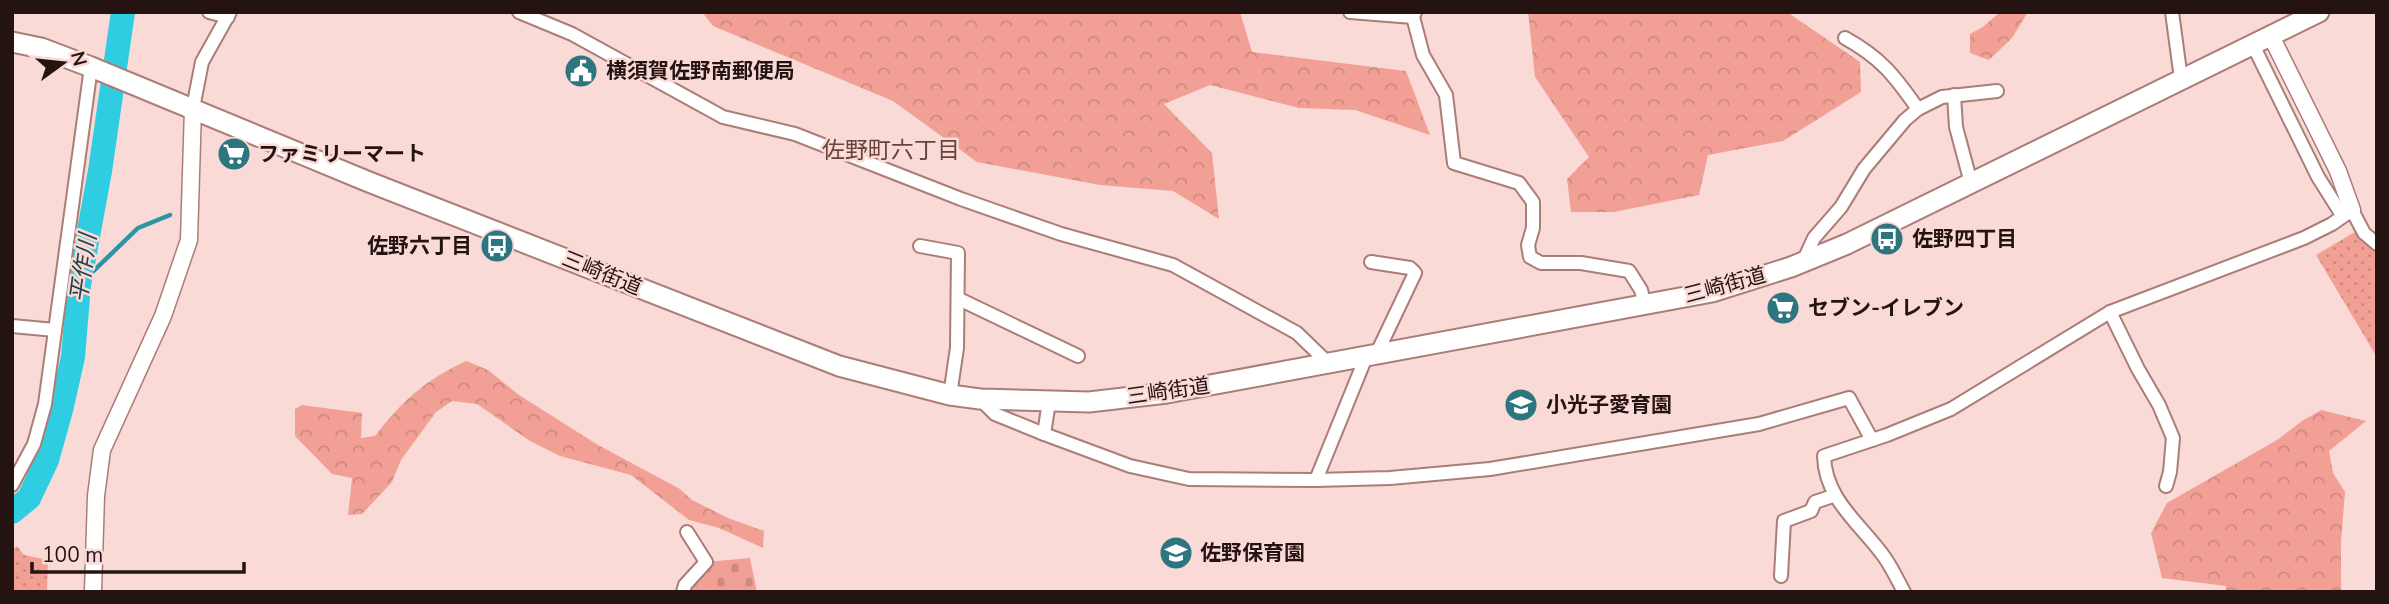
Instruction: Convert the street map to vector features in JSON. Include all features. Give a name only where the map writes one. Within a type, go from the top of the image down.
[{"type":"main road","name":"三崎街道","points":[[12,42],[41,48],[92,67],[369,182],[839,366],[950,395],[979,399],[1089,402],[1167,393],[1712,292],[1803,262],[1847,244],[2319,12]]},
{"type":"street","points":[[93,592],[96,496],[102,450],[169,302],[189,240],[193,108],[202,62],[229,15],[209,12]]},
{"type":"street","points":[[519,12],[572,34],[723,117],[795,134],[1061,234],[1172,265],[1297,333],[1329,364]]},
{"type":"street","points":[[1350,12],[1414,14],[1423,55],[1446,95],[1454,163],[1519,183],[1532,202],[1533,228],[1528,245],[1530,257],[1541,263],[1581,263],[1629,271],[1641,290],[1645,305]]},
{"type":"street","points":[[2172,12],[2181,79]]},
{"type":"street","points":[[2271,36],[2338,171],[2347,212]]},
{"type":"street","points":[[1844,38],[1871,52],[1895,75],[1918,109]]},
{"type":"street","points":[[2253,45],[2318,177],[2364,233],[2377,244]]},
{"type":"street","points":[[12,485],[33,444],[45,404],[92,67]]},
{"type":"street","points":[[1803,262],[1814,238],[1841,206],[1864,169],[1890,136],[1918,109],[1942,97],[1997,91]]},
{"type":"street","points":[[1954,95],[1956,127],[1971,183]]},
{"type":"street","points":[[1904,592],[1885,558],[1833,496],[1824,469],[1824,456],[1872,440],[1963,402],[2110,312],[2304,238],[2332,224],[2347,212]]},
{"type":"street","points":[[920,246],[958,254],[957,348],[950,395]]},
{"type":"street","points":[[1316,480],[1371,356],[1415,273],[1410,268],[1371,262]]},
{"type":"street","points":[[959,299],[1078,356]]},
{"type":"street","points":[[2110,312],[2159,405],[2173,438],[2166,486]]},
{"type":"street","points":[[12,326],[55,330]]},
{"type":"street","points":[[979,399],[995,414],[1044,434],[1130,466],[1189,479],[1390,478],[1490,469],[1759,424],[1849,398],[1872,440]]},
{"type":"street","points":[[1044,434],[1049,402]]},
{"type":"street","points":[[1781,576],[1784,521],[1811,511],[1815,502],[1833,496]]},
{"type":"street","points":[[683,592],[685,585],[706,562],[687,532]]},
{"type":"green space","points":[[702,12],[1240,12],[1252,52],[1406,71],[1430,135],[1355,110],[1299,108],[1210,85],[1164,104],[1212,153],[1219,219],[1173,191],[1100,185],[977,162],[893,101],[713,26]]},
{"type":"green space","points":[[1528,12],[1787,12],[1860,62],[1861,92],[1783,141],[1708,155],[1699,195],[1614,212],[1571,212],[1567,179],[1589,157],[1535,77]]},
{"type":"green space","points":[[2000,12],[2028,12],[2012,38],[1989,60],[1970,53],[1970,34]]},
{"type":"green space","points":[[2355,232],[2377,252],[2375,354],[2316,255]]},
{"type":"green space","points":[[466,361],[488,370],[519,395],[598,445],[680,489],[692,500],[728,518],[764,531],[763,548],[719,528],[689,520],[631,475],[560,456],[530,441],[477,404],[452,401],[436,412],[401,460],[392,482],[362,514],[348,515],[352,478],[332,474],[295,436],[295,409],[302,405],[362,413],[361,438],[375,436],[415,392]]},
{"type":"green space","points":[[2321,410],[2366,421],[2329,451],[2333,473],[2345,492],[2341,592],[2226,592],[2226,586],[2162,578],[2151,533],[2167,503],[2277,440]]},
{"type":"green space","points":[[17,546],[24,555],[48,560],[47,592],[12,592],[12,550]]},
{"type":"green space","points":[[750,558],[757,592],[683,592],[706,562]]},
{"type":"waterway","name":"平作川","points":[[12,512],[29,498],[47,460],[73,357],[79,285],[100,171],[123,12]]},
{"type":"waterway","points":[[79,285],[138,228],[170,215]]},
{"type":"place","name":"横須賀佐野南郵便局","points":[[581,71]]},
{"type":"place","name":"ファミリーマート","points":[[234,154]]},
{"type":"place","name":"佐野四丁目","points":[[1887,239]]},
{"type":"place","name":"佐野六丁目","points":[[497,246]]},
{"type":"place","name":"セブン-イレブン","points":[[1783,308]]},
{"type":"place","name":"小光子愛育園","points":[[1521,405]]},
{"type":"place","name":"佐野保育園","points":[[1176,553]]},
{"type":"district","name":"佐野町六丁目","points":[[891,150]]}]
